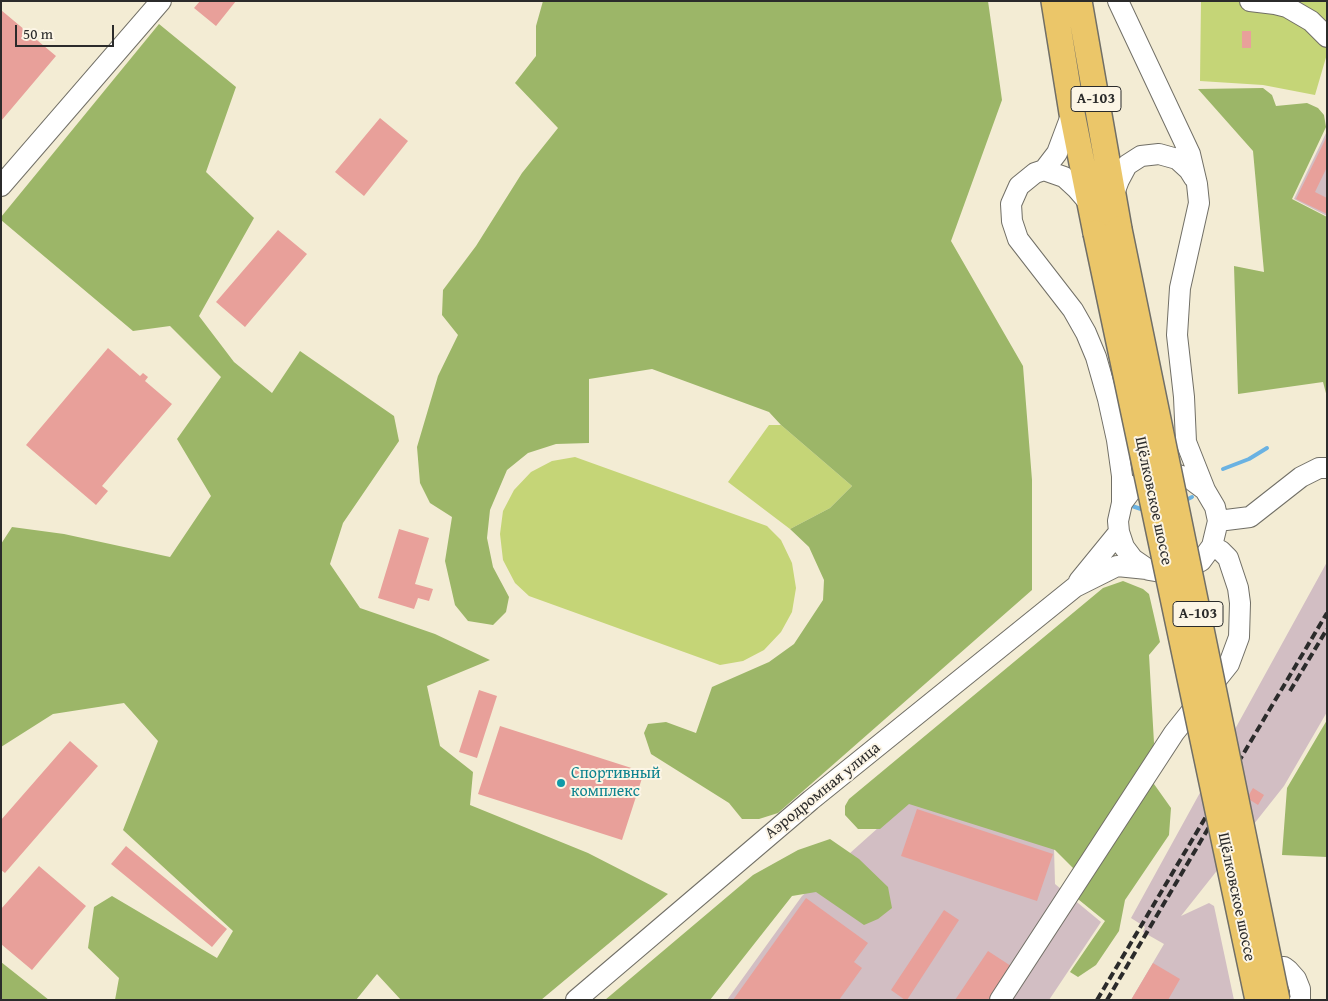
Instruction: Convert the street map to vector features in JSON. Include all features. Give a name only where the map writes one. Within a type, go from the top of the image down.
[{"type":"main road","name":"Щёлковское шоссе","points":[[1054,1],[1072,113],[1090,204],[1108,231],[1277,1000]]},
{"type":"main road","name":"Щёлковское шоссе","points":[[1079,1],[1114,196],[1108,231],[1258,1000]]},
{"type":"street","points":[[1,186],[161,1]]},
{"type":"street","points":[[1075,587],[1117,566],[1167,574],[1185,570],[1201,561],[1212,546],[1218,521],[1215,507],[1205,490],[1186,442],[1184,396],[1177,335],[1180,288],[1199,203],[1197,184],[1190,154],[1118,1]]},
{"type":"street","points":[[1250,1],[1288,7],[1311,21],[1327,37]]},
{"type":"street","points":[[1072,113],[1057,153],[1044,170],[1035,173],[1019,186],[1011,204],[1012,221],[1018,240],[1073,310],[1086,333],[1096,357],[1117,440],[1122,476],[1122,503],[1118,521],[1119,532],[1124,547],[1133,560],[1149,570]]},
{"type":"street","points":[[1114,196],[1118,180],[1127,165],[1141,156],[1159,154],[1177,159],[1189,170],[1197,184]]},
{"type":"street","points":[[1044,170],[1064,177],[1090,204]]},
{"type":"street","points":[[1117,440],[1137,467],[1160,475],[1189,478],[1205,490]]},
{"type":"street","points":[[1122,503],[1134,487],[1160,475],[1180,460],[1186,442]]},
{"type":"street","points":[[1218,521],[1250,517],[1301,477],[1319,468],[1327,468]]},
{"type":"street","points":[[1075,587],[1119,532]]},
{"type":"street","points":[[1000,1000],[1174,733],[1229,664],[1239,637],[1240,604],[1238,588],[1228,558],[1212,546]]},
{"type":"street","name":"Аэродромная улица","points":[[576,1000],[811,800],[1075,587]]},
{"type":"street","points":[[1284,968],[1296,979],[1300,989],[1300,1000]]},
{"type":"shaded area","points":[[1327,131],[1327,216],[1294,199]]},
{"type":"shaded area","points":[[1327,562],[1327,712],[1284,786],[1181,916],[1209,903],[1214,906],[1234,1000],[1131,1000],[1164,944],[1143,932],[1145,927],[1131,918]]},
{"type":"shaded area","points":[[907,802],[1054,848],[1055,884],[1101,922],[1049,1000],[727,1000],[802,896]]},
{"type":"green space","points":[[543,1],[988,1],[1002,100],[951,241],[1023,366],[1032,480],[1032,590],[778,813],[759,819],[742,819],[729,803],[651,754],[644,733],[648,724],[666,722],[696,733],[712,687],[769,662],[794,644],[823,600],[824,580],[809,547],[790,529],[830,508],[852,486],[781,425],[769,412],[652,369],[589,379],[589,443],[556,444],[528,453],[507,470],[490,510],[487,538],[493,567],[509,597],[506,612],[493,625],[468,621],[455,605],[445,561],[452,517],[430,503],[420,483],[417,447],[438,376],[458,335],[442,315],[443,290],[476,246],[522,173],[558,128],[515,83],[536,56],[536,26]]},
{"type":"green space","points":[[1201,1],[1327,1],[1327,54],[1315,95],[1263,85],[1200,81]]},
{"type":"green space","points":[[159,24],[236,87],[206,172],[254,218],[199,316],[234,362],[272,393],[300,351],[394,416],[399,441],[343,523],[330,564],[360,608],[435,634],[490,660],[427,686],[440,746],[473,772],[470,805],[588,853],[668,894],[541,1000],[401,1000],[377,974],[356,1000],[115,1000],[119,978],[88,948],[94,907],[112,896],[217,958],[233,931],[123,830],[158,741],[124,703],[53,714],[1,747],[1,544],[12,527],[64,534],[170,557],[211,496],[177,439],[221,377],[170,326],[133,331],[1,220],[1,217]]},
{"type":"green space","points":[[1263,88],[1272,95],[1276,106],[1307,103],[1318,108],[1324,115],[1326,127],[1292,199],[1327,217],[1327,397],[1323,382],[1238,394],[1234,266],[1264,272],[1253,151],[1198,89]]},
{"type":"green space","points":[[769,425],[781,425],[852,486],[830,508],[790,529],[728,482]]},
{"type":"green space","points":[[575,457],[767,526],[781,540],[792,563],[796,588],[792,612],[781,632],[764,650],[743,661],[720,665],[529,596],[515,583],[503,560],[500,534],[503,511],[514,490],[531,472],[552,461]]},
{"type":"green space","points":[[1123,581],[1143,589],[1149,594],[1160,642],[1149,655],[1154,743],[1149,777],[1171,808],[1169,835],[1125,900],[1119,931],[1096,965],[1078,977],[1070,972],[1105,921],[1068,891],[1079,874],[1055,850],[909,804],[880,829],[858,829],[845,815],[845,806],[849,799],[1103,588]]},
{"type":"green space","points":[[1327,720],[1327,857],[1282,855],[1287,788]]},
{"type":"green space","points":[[830,839],[859,859],[888,887],[892,908],[878,919],[864,925],[816,892],[792,896],[710,1000],[605,1000],[753,875],[798,850]]},
{"type":"green space","points":[[1,962],[49,1000],[1,1000]]},
{"type":"building","points":[[200,1],[236,1],[216,26],[194,8]]},
{"type":"building","points":[[1,10],[56,56],[1,121]]},
{"type":"building","points":[[1242,31],[1251,31],[1251,48],[1242,48]]},
{"type":"building","points":[[380,118],[408,141],[364,196],[335,172]]},
{"type":"building","points":[[1327,136],[1327,167],[1315,192],[1327,198],[1327,214],[1296,199]]},
{"type":"building","points":[[278,230],[307,254],[245,327],[216,302]]},
{"type":"building","points":[[108,348],[140,376],[143,373],[148,377],[145,381],[172,404],[102,486],[108,491],[96,505],[26,445]]},
{"type":"building","points":[[399,529],[429,538],[415,584],[433,589],[429,601],[418,598],[414,609],[378,598]]},
{"type":"building","points":[[479,690],[497,696],[477,758],[459,752]]},
{"type":"building","name":"Спортивный комплекс","points":[[500,726],[644,772],[622,840],[478,794]]},
{"type":"building","points":[[70,741],[98,766],[5,873],[1,870],[1,820]]},
{"type":"building","points":[[1253,788],[1264,795],[1258,805],[1247,798]]},
{"type":"building","points":[[917,809],[1053,854],[1037,901],[901,856]]},
{"type":"building","points":[[126,846],[227,929],[212,947],[111,864]]},
{"type":"building","points":[[39,866],[86,906],[32,970],[1,944],[1,909]]},
{"type":"building","points":[[806,898],[868,943],[854,962],[862,968],[839,1000],[733,1000]]},
{"type":"building","points":[[944,910],[959,920],[907,1000],[905,1000],[891,990]]},
{"type":"building","points":[[988,951],[1011,966],[988,1000],[955,1000]]},
{"type":"building","points":[[1153,963],[1180,979],[1168,1000],[1131,1000]]},
{"type":"waterway","points":[[1223,469],[1249,459],[1267,448]]},
{"type":"waterway","points":[[1184,501],[1192,497]]},
{"type":"waterway","points":[[1129,505],[1146,509]]},
{"type":"railway","points":[[1097,1000],[1327,613]]},
{"type":"railway","points":[[1290,691],[1327,629]]},
{"type":"railway","points":[[1107,1000],[1212,822]]},
{"type":"place","name":"Спортивный комплекс","points":[[561,783]]}]
